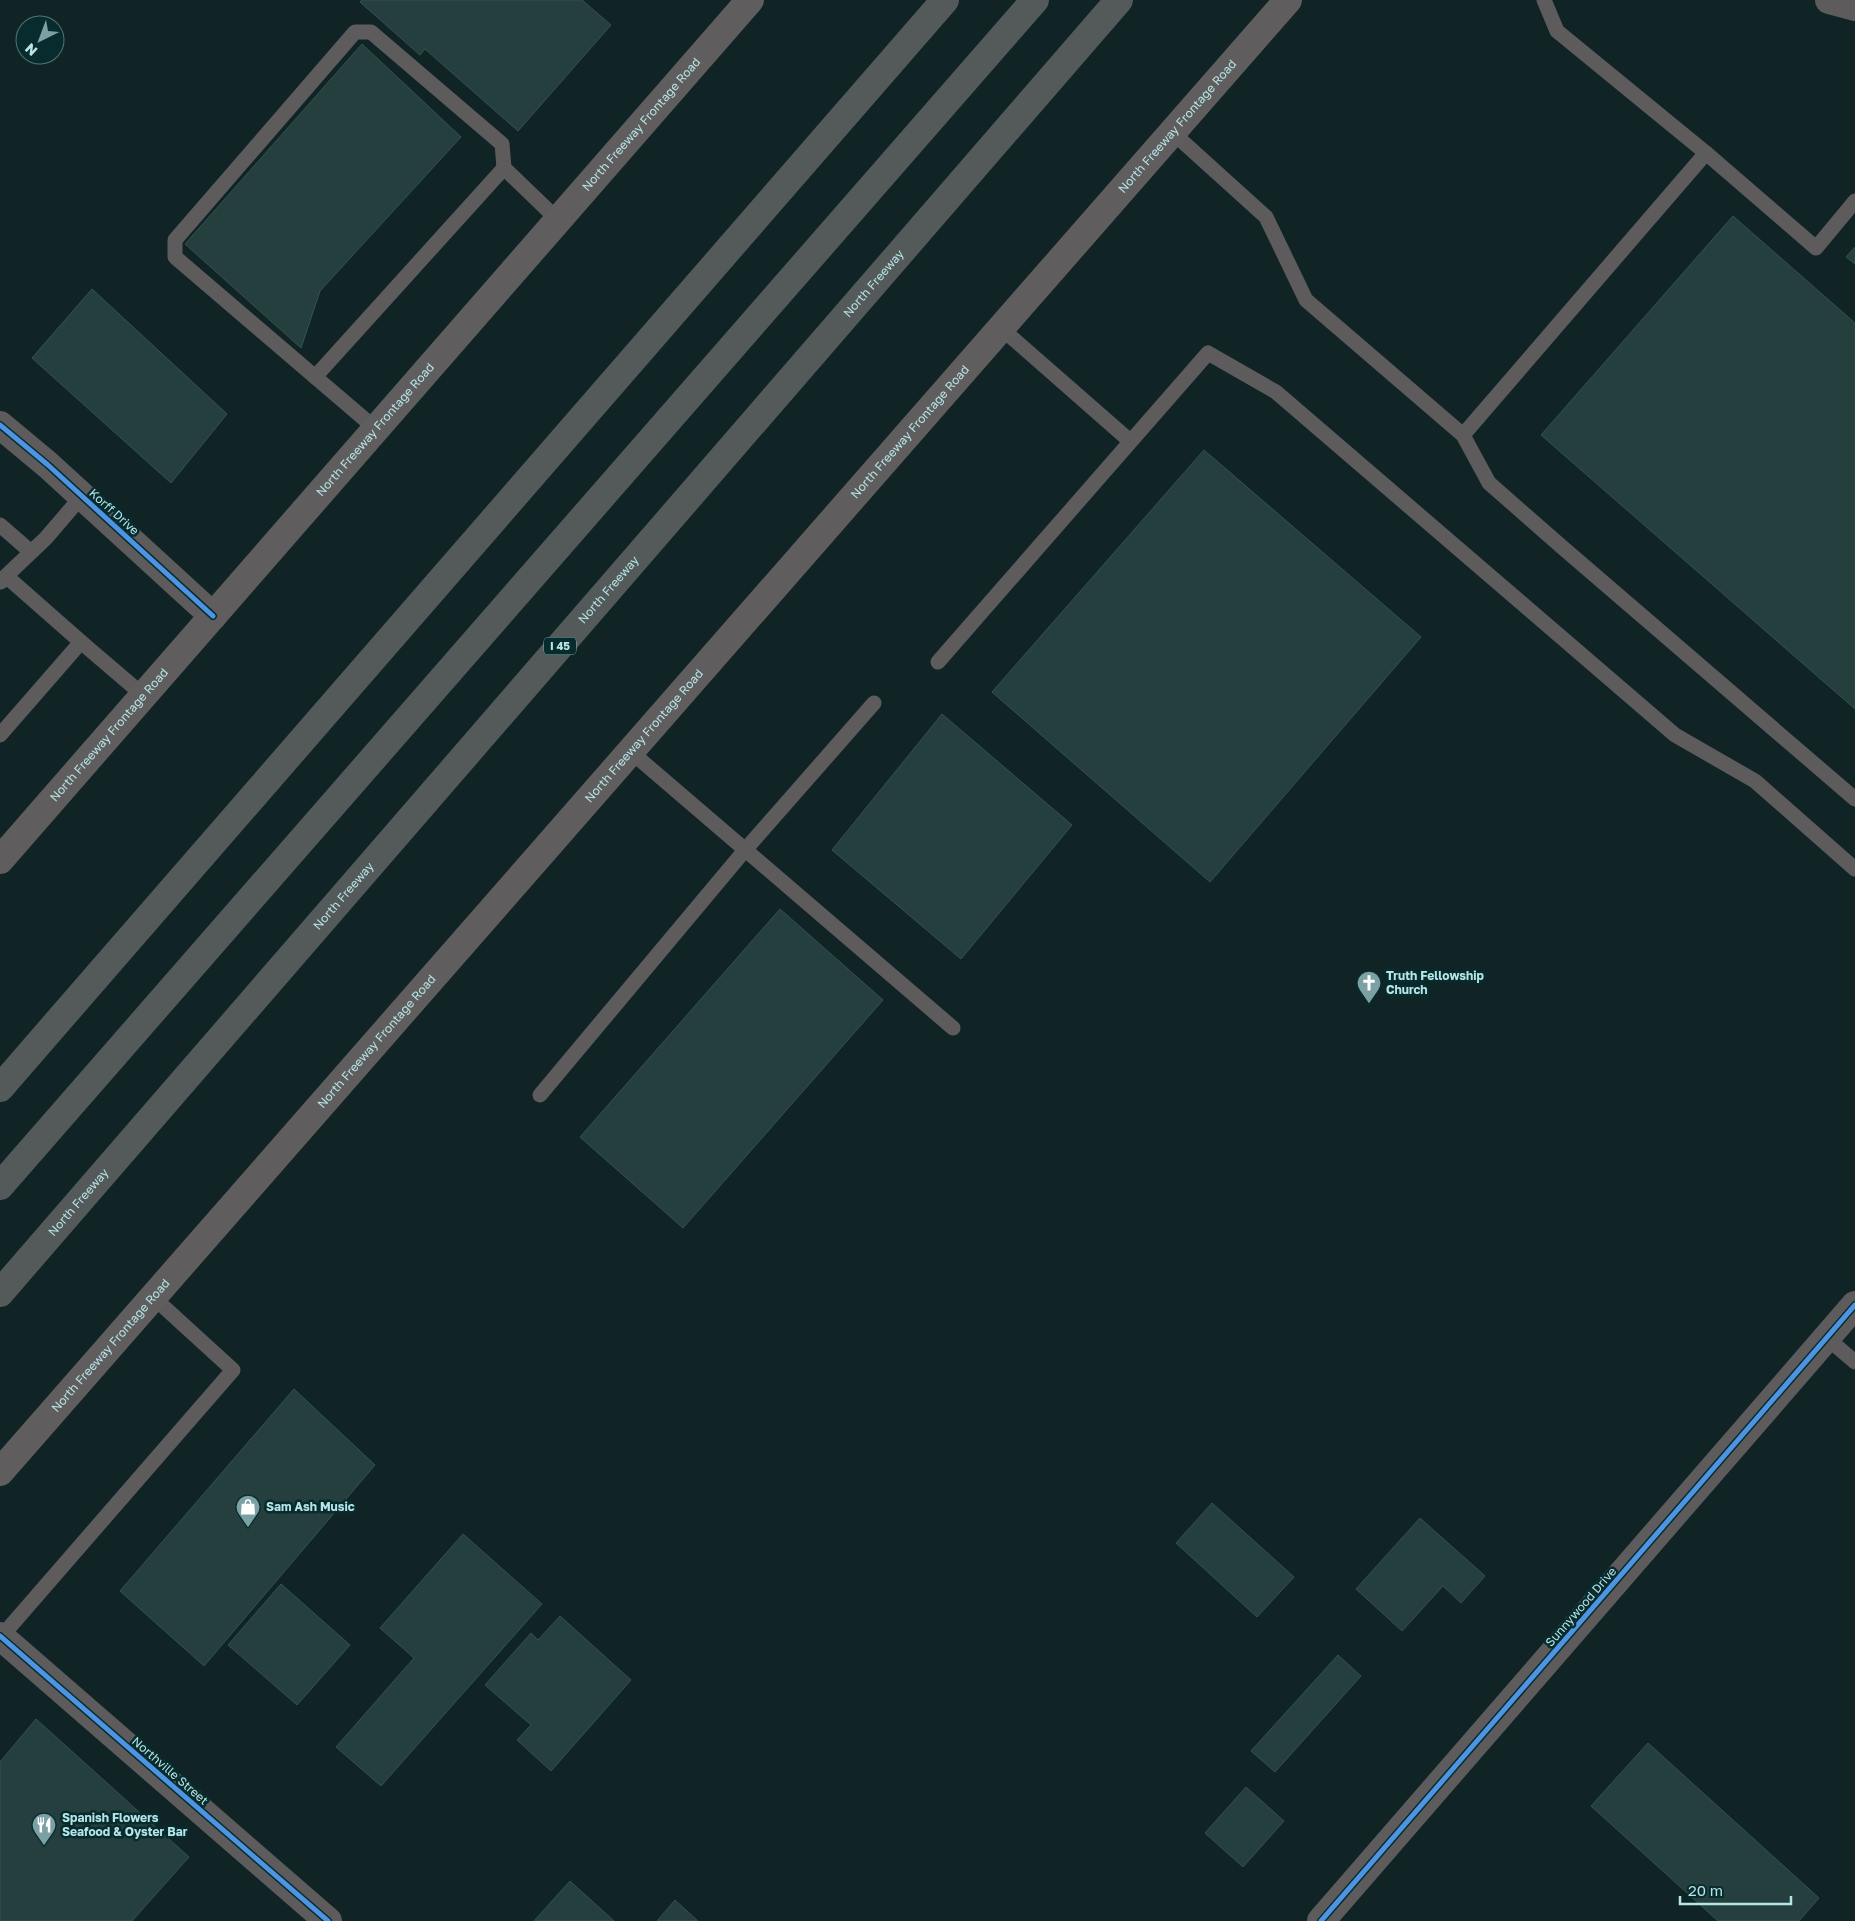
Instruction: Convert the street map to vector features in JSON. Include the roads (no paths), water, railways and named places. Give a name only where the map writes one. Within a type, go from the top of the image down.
[{"type":"highway","points":[[0,1088],[945,0]]},
{"type":"highway","points":[[0,1186],[1035,0]]},
{"type":"highway","name":"North Freeway","points":[[0,1293],[1120,0]]},
{"type":"main road","name":"North Freeway Frontage Road","points":[[0,860],[750,0]]},
{"type":"main road","name":"North Freeway Frontage Road","points":[[0,1472],[1288,0]]},
{"type":"street","points":[[1829,0],[1855,7]]},
{"type":"street","name":"Korff Drive","points":[[0,425],[48,465],[213,616]]},
{"type":"street","name":"Sunnywood Drive","points":[[1321,1921],[1855,1305]]},
{"type":"street","name":"Northville Street","points":[[1,1636],[328,1921]]},
{"type":"lane","points":[[1544,0],[1557,31],[1706,152],[1816,248],[1855,201]]},
{"type":"lane","points":[[376,429],[175,257],[174,240],[355,32],[371,32],[502,144],[504,168],[558,220]]},
{"type":"lane","points":[[1172,132],[1266,217],[1306,300],[1463,435],[1489,483],[1855,799]]},
{"type":"lane","points":[[1463,435],[1706,152]]},
{"type":"lane","points":[[316,376],[504,168]]},
{"type":"lane","points":[[1001,328],[1130,441]]},
{"type":"lane","points":[[938,662],[1208,353],[1276,392],[1675,735],[1755,781],[1855,869]]},
{"type":"lane","points":[[82,496],[46,538],[3,579],[143,695]]},
{"type":"lane","points":[[0,525],[31,552]]},
{"type":"lane","points":[[0,735],[81,642]]},
{"type":"lane","points":[[540,1095],[746,850],[874,703]]},
{"type":"lane","points":[[630,751],[953,1028]]},
{"type":"lane","points":[[1,1636],[232,1370],[153,1297]]},
{"type":"lane","points":[[1827,1338],[1855,1362]]},
{"type":"place","name":"Truth Fellowship Church","points":[[1369,1004]]},
{"type":"place","name":"Sam Ash Music","points":[[248,1528]]},
{"type":"place","name":"Spanish Flowers Seafood & Oyster Bar","points":[[44,1846]]}]
